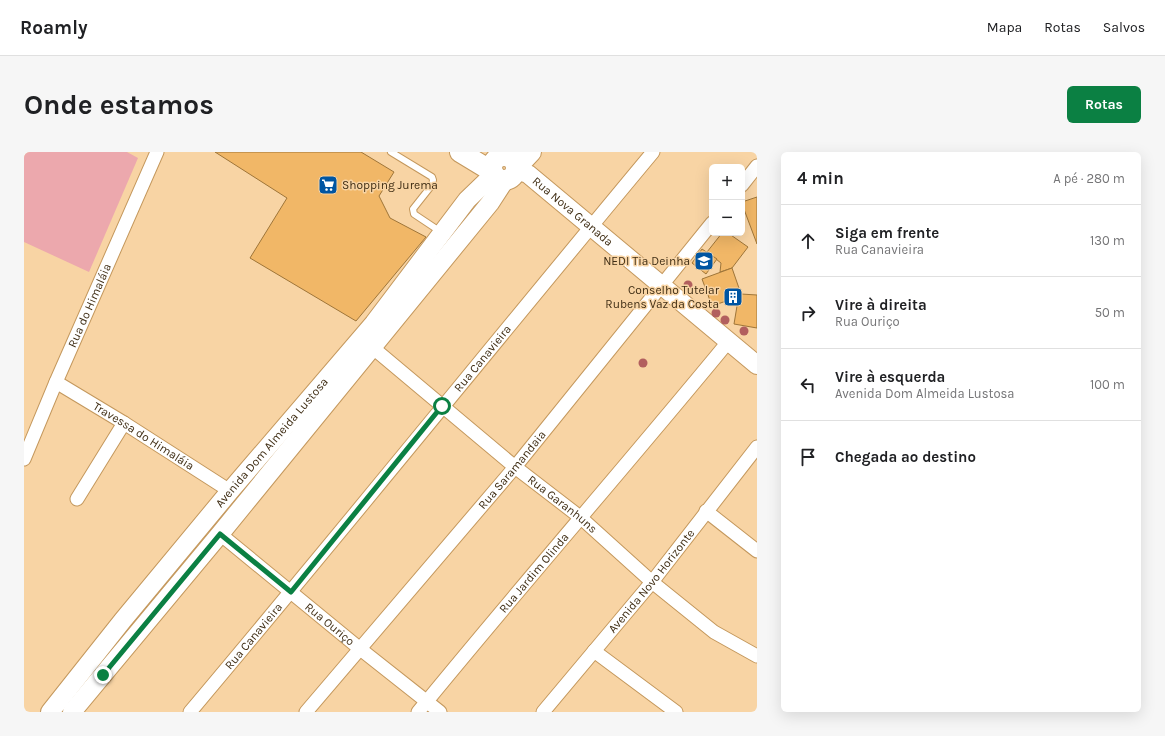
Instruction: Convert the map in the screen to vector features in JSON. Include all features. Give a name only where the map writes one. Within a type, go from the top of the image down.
[{"type":"main road","points":[[460,152],[504,165]]},
{"type":"main road","name":"Avenida Dom Almeida Lustosa","points":[[504,165],[531,152]]},
{"type":"street","name":"Rua do Himaláia","points":[[24,459],[56,382],[157,152]]},
{"type":"street","name":"Rua Canavieira","points":[[190,712],[291,592],[442,406],[653,152]]},
{"type":"street","name":"Avenida Dom Almeida Lustosa","points":[[50,712],[230,491],[374,323],[467,200],[504,165]]},
{"type":"street","name":"Avenida Dom Almeida Lustosa","points":[[72,712],[220,534],[490,202],[504,165]]},
{"type":"street","name":"Rua Nova Granada","points":[[504,165],[528,174],[757,365]]},
{"type":"street","points":[[745,181],[757,166]]},
{"type":"street","name":"Rua Saramandaia","points":[[306,712],[359,648],[515,467],[709,227]]},
{"type":"street","name":"Rua Jardim Olinda","points":[[418,712],[728,342]]},
{"type":"street","name":"Rua Garanhuns","points":[[372,347],[515,467],[580,517],[652,582],[714,632],[757,656]]},
{"type":"street","name":"Travessa do Himaláia","points":[[56,382],[124,423],[230,491]]},
{"type":"street","points":[[77,499],[124,423]]},
{"type":"street","name":"Avenida Novo Horizonte","points":[[543,712],[652,582],[757,447]]},
{"type":"street","points":[[706,512],[757,551]]},
{"type":"street","name":"Rua Ouriço","points":[[220,534],[440,712]]},
{"type":"street","points":[[594,651],[676,712]]},
{"type":"street","points":[[89,663],[103,675]]},
{"type":"lane","points":[[391,152],[432,177],[432,185],[413,212],[442,233]]},
{"type":"shaded area","points":[[24,152],[127,152],[138,158],[89,272],[24,242]]},
{"type":"building","points":[[215,152],[361,152],[394,172],[379,196],[390,218],[426,237],[356,321],[250,258],[287,198]]},
{"type":"building","points":[[757,197],[757,244],[745,212],[745,201]]},
{"type":"building","points":[[720,236],[732,236],[748,247],[732,268],[720,272],[721,263],[707,252]]},
{"type":"building","name":"NEDI Tia Deinha","points":[[702,249],[717,259],[706,274],[692,263]]},
{"type":"building","name":"Conselho Tutelar Rubens Vaz da Costa","points":[[732,268],[741,294],[757,295],[757,328],[734,324],[737,306],[729,300],[712,306],[702,279]]},
{"type":"place","name":"Shopping Jurema","points":[[328,185]]},
{"type":"place","name":"NEDI Tia Deinha","points":[[704,261]]},
{"type":"place","name":"Conselho Tutelar Rubens Vaz da Costa","points":[[733,297]]},
{"type":"route","points":[[103,675],[220,534],[291,592],[442,406]]}]
